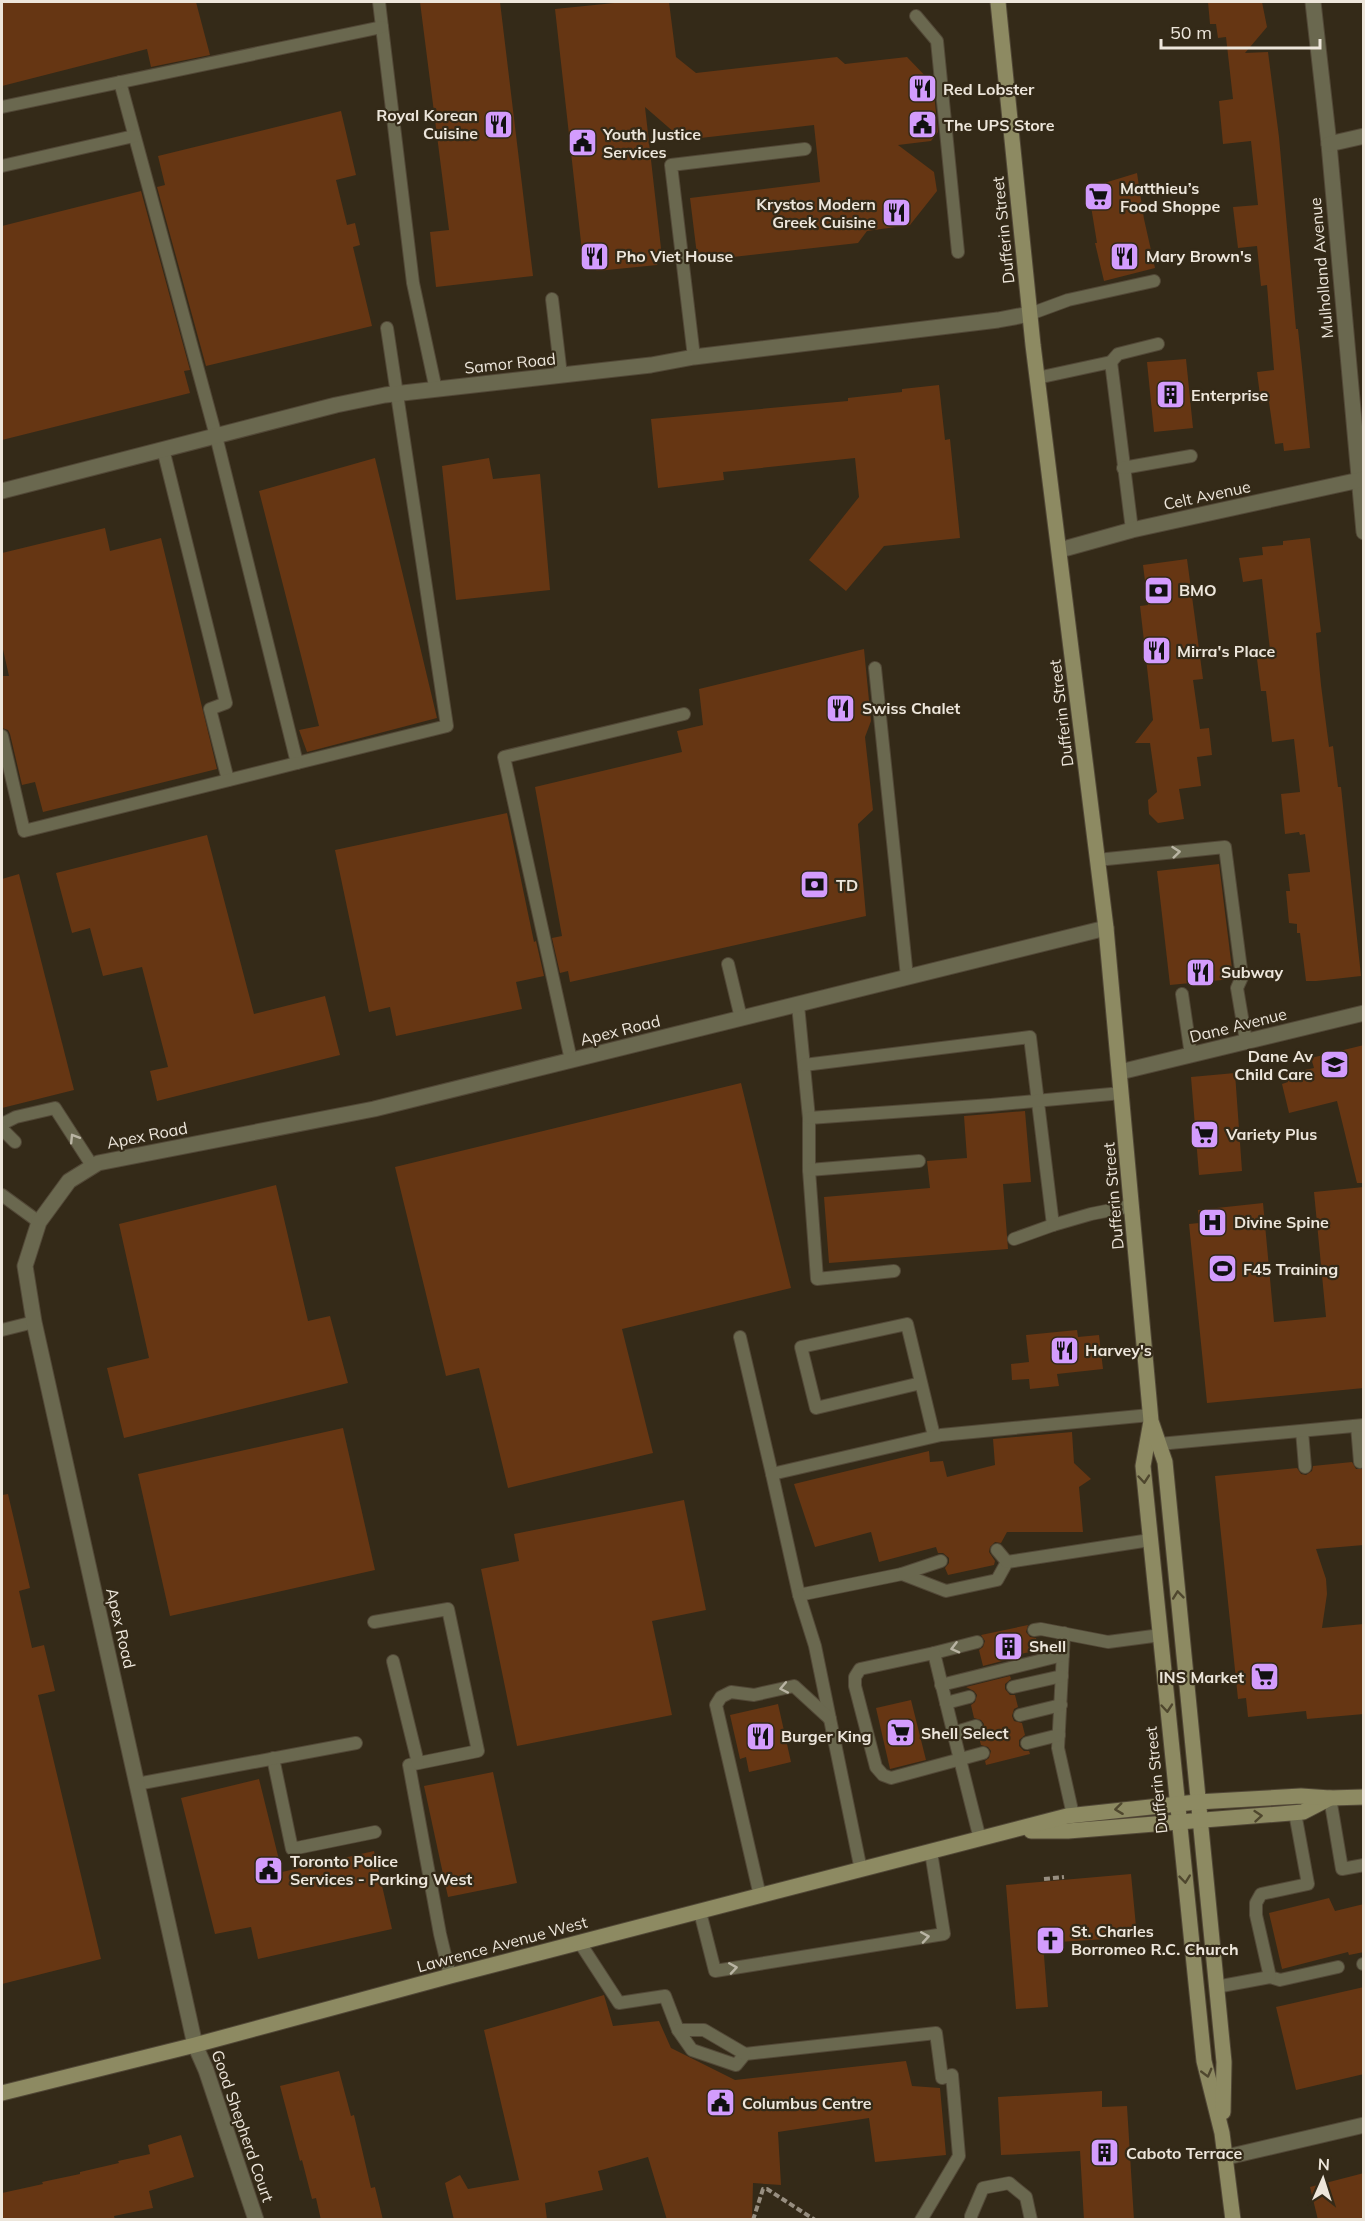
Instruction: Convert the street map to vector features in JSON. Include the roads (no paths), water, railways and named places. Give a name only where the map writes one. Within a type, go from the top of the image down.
[{"type":"main road","name":"Dufferin Street","points":[[996,4],[1030,314],[1106,928],[1151,1418],[1165,1462],[1224,2062],[1222,2133]]},
{"type":"main road","name":"Dufferin Street","points":[[1151,1418],[1143,1466],[1178,1821],[1204,2061],[1227,2157],[1233,2220]]},
{"type":"main road","name":"Lawrence Avenue West","points":[[2,2093],[195,2045],[450,1976],[1073,1815],[1177,1803],[1301,1796],[1364,1797]]},
{"type":"main road","name":"Lawrence Avenue West","points":[[1012,1831],[1068,1831],[1295,1813],[1303,1812],[1330,1798]]},
{"type":"street","name":"Mulholland Avenue","points":[[1313,2],[1329,144],[1364,532]]},
{"type":"street","points":[[1329,144],[1364,136]]},
{"type":"street","name":"Samor Road","points":[[2,491],[336,405],[397,394],[651,365],[694,357],[998,320],[1030,314]]},
{"type":"street","name":"Celt Avenue","points":[[1060,550],[1132,530],[1361,479]]},
{"type":"street","name":"Apex Road","points":[[195,2045],[34,1322],[25,1266],[39,1222],[69,1181],[98,1163],[374,1109],[1106,928]]},
{"type":"street","name":"Dane Avenue","points":[[1120,1072],[1364,1013]]},
{"type":"street","name":"Good Shepherd Court","points":[[195,2045],[206,2070],[256,2220]]},
{"type":"street","points":[[1227,2157],[1364,2126]]},
{"type":"lane","points":[[378,2],[413,283],[436,390]]},
{"type":"lane","points":[[916,16],[937,41],[958,252]]},
{"type":"lane","points":[[2,107],[382,27]]},
{"type":"lane","points":[[120,82],[216,436],[297,763]]},
{"type":"lane","points":[[2,166],[134,136]]},
{"type":"lane","points":[[694,357],[671,165],[805,149]]},
{"type":"lane","points":[[1030,314],[1068,300],[1154,281]]},
{"type":"lane","points":[[552,299],[561,375]]},
{"type":"lane","points":[[2,736],[24,831],[447,726],[387,328]]},
{"type":"lane","points":[[1038,378],[1111,362],[1118,354],[1158,345]]},
{"type":"lane","points":[[1111,362],[1132,530]]},
{"type":"lane","points":[[163,449],[226,703],[210,709],[228,780]]},
{"type":"lane","points":[[1123,468],[1191,456]]},
{"type":"lane","points":[[875,668],[907,977]]},
{"type":"lane","points":[[571,1060],[504,757],[684,714]]},
{"type":"lane","points":[[1097,860],[1225,847],[1242,977],[1237,988],[1246,1041]]},
{"type":"lane","points":[[728,964],[741,1018]]},
{"type":"lane","points":[[1182,994],[1191,1055]]},
{"type":"lane","points":[[798,1005],[809,1118],[809,1170],[817,1279],[894,1271]]},
{"type":"lane","points":[[804,1065],[1030,1037],[1053,1225]]},
{"type":"lane","points":[[809,1118],[1122,1093]]},
{"type":"lane","points":[[2,1124],[16,1117],[56,1108],[93,1167]]},
{"type":"lane","points":[[2,1129],[15,1142]]},
{"type":"lane","points":[[809,1170],[919,1161]]},
{"type":"lane","points":[[2,1195],[39,1222]]},
{"type":"lane","points":[[1014,1239],[1091,1214],[1131,1206]]},
{"type":"lane","points":[[2,1330],[34,1322]]},
{"type":"lane","points":[[921,1383],[816,1408],[801,1347],[907,1324],[934,1436]]},
{"type":"lane","points":[[740,1337],[800,1595],[815,1646],[861,1870]]},
{"type":"lane","points":[[772,1474],[934,1436],[1151,1418]]},
{"type":"lane","points":[[1159,1444],[1360,1425],[1360,1461]]},
{"type":"lane","points":[[1302,1431],[1305,1467]]},
{"type":"lane","points":[[1007,1562],[1150,1540]]},
{"type":"lane","points":[[997,1550],[1007,1562]]},
{"type":"lane","points":[[800,1595],[902,1574],[941,1561]]},
{"type":"lane","points":[[902,1574],[946,1591],[997,1580],[1007,1562]]},
{"type":"lane","points":[[374,1622],[448,1609],[478,1751],[409,1765],[440,1934],[450,1976]]},
{"type":"lane","points":[[1034,1630],[1041,1629],[1108,1642],[1161,1635]]},
{"type":"lane","points":[[1064,1633],[1058,1748],[1073,1815]]},
{"type":"lane","points":[[977,1642],[860,1669],[855,1677],[855,1686],[876,1767],[883,1774],[891,1778],[983,1753]]},
{"type":"lane","points":[[934,1653],[980,1839]]},
{"type":"lane","points":[[941,1685],[1063,1655]]},
{"type":"lane","points":[[393,1661],[417,1763]]},
{"type":"lane","points":[[1013,1687],[1062,1676]]},
{"type":"lane","points":[[760,1896],[716,1706],[722,1696],[731,1692],[754,1695],[794,1686],[830,1719]]},
{"type":"lane","points":[[946,1703],[969,1697]]},
{"type":"lane","points":[[1020,1715],[1061,1705]]},
{"type":"lane","points":[[953,1733],[976,1726]]},
{"type":"lane","points":[[1027,1743],[1059,1735]]},
{"type":"lane","points":[[137,1784],[356,1743]]},
{"type":"lane","points":[[273,1758],[292,1849],[375,1832]]},
{"type":"lane","points":[[1330,1798],[1342,1869],[1364,1865]]},
{"type":"lane","points":[[1270,1977],[1256,1916],[1256,1903],[1261,1894],[1308,1884],[1295,1813]]},
{"type":"lane","points":[[700,1912],[715,1971],[944,1934],[931,1852]]},
{"type":"lane","points":[[580,1943],[619,2003],[665,1996],[678,2030],[692,2050],[736,2065],[745,2054]]},
{"type":"lane","points":[[1216,1987],[1270,1977],[1280,1980],[1338,1967]]},
{"type":"lane","points":[[678,2030],[704,2030],[745,2054],[936,2033],[942,2078],[952,2075],[959,2156],[921,2220]]},
{"type":"lane","points":[[971,2220],[983,2188],[1010,2183],[1026,2197],[1031,2220]]},
{"type":"place","name":"Red Lobster","points":[[922,89]]},
{"type":"place","name":"Royal Korean Cuisine","points":[[499,124]]},
{"type":"place","name":"The UPS Store","points":[[923,125]]},
{"type":"place","name":"Youth Justice Services","points":[[582,143]]},
{"type":"place","name":"Matthieu’s Food Shoppe","points":[[1099,197]]},
{"type":"place","name":"Krystos Modern Greek Cuisine","points":[[897,213]]},
{"type":"place","name":"Pho Viet House","points":[[595,256]]},
{"type":"place","name":"Mary Brown's","points":[[1125,256]]},
{"type":"place","name":"Enterprise","points":[[1170,395]]},
{"type":"place","name":"BMO","points":[[1158,590]]},
{"type":"place","name":"Mirra's Place","points":[[1156,651]]},
{"type":"place","name":"Swiss Chalet","points":[[841,708]]},
{"type":"place","name":"TD","points":[[815,885]]},
{"type":"place","name":"Subway","points":[[1200,972]]},
{"type":"place","name":"Dane Av Child Care","points":[[1334,1065]]},
{"type":"place","name":"Variety Plus","points":[[1205,1134]]},
{"type":"place","name":"Divine Spine","points":[[1213,1222]]},
{"type":"place","name":"F45 Training","points":[[1222,1269]]},
{"type":"place","name":"Harvey's","points":[[1064,1350]]},
{"type":"place","name":"Shell","points":[[1008,1646]]},
{"type":"place","name":"INS Market","points":[[1265,1677]]},
{"type":"place","name":"Shell Select","points":[[900,1733]]},
{"type":"place","name":"Burger King","points":[[760,1736]]},
{"type":"place","name":"Toronto Police Services - Parking West","points":[[269,1870]]},
{"type":"place","name":"St. Charles Borromeo R.C. Church","points":[[1050,1940]]},
{"type":"place","name":"Columbus Centre","points":[[721,2103]]},
{"type":"place","name":"Caboto Terrace","points":[[1105,2153]]}]
